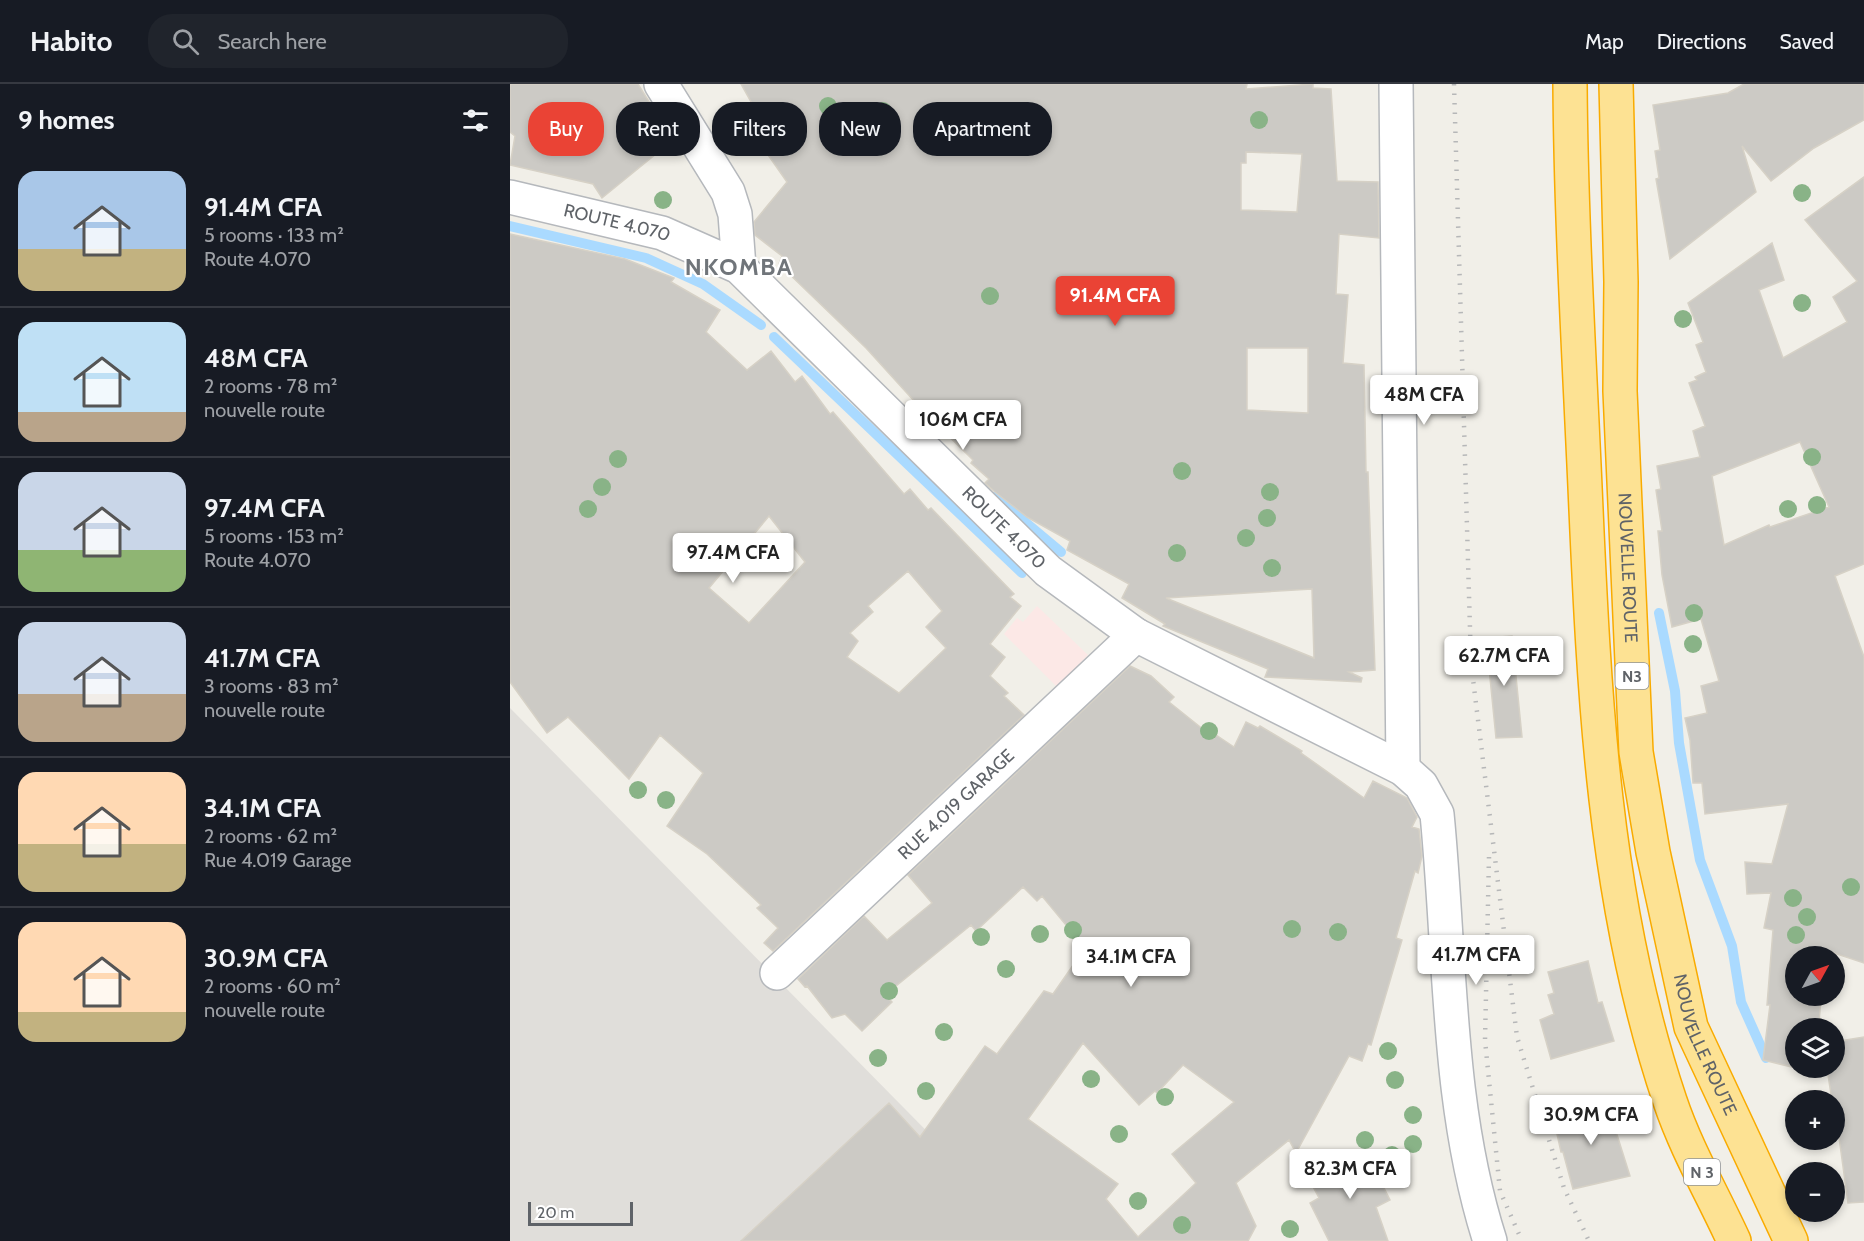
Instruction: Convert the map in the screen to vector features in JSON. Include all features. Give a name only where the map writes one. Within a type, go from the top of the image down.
[{"type":"highway","name":"N3","points":[[1570,84],[1571,173],[1581,394],[1601,759],[1625,936],[1671,1103]]},
{"type":"highway","name":"NOUVELLE ROUTE","points":[[1616,84],[1621,282],[1620,391],[1636,752],[1653,852],[1691,1027],[1791,1241]]},
{"type":"highway","points":[[1581,394],[1620,391]]},
{"type":"highway","name":"N 3","points":[[1671,1103],[1734,1241]]},
{"type":"street","points":[[662,84],[728,192],[735,214],[739,267]]},
{"type":"street","points":[[1396,84],[1396,328],[1403,769]]},
{"type":"street","name":"ROUTE 4.070","points":[[510,197],[662,233],[739,267],[1048,571],[1136,635],[1403,769],[1421,785],[1437,814],[1460,1113],[1478,1202],[1490,1241]]},
{"type":"street","name":"RUE 4.019 GARAGE","points":[[777,974],[1136,635]]},
{"type":"shaded area","points":[[1037,606],[1088,655],[1057,687],[1004,634],[1017,618],[1023,622]]},
{"type":"shaded area","points":[[510,708],[1035,1241],[510,1241]]},
{"type":"building","points":[[510,84],[638,84],[649,102],[616,102],[616,156],[653,156],[602,198],[593,184],[510,165],[515,136],[510,132]]},
{"type":"building","points":[[741,84],[1247,84],[1246,89],[1313,84],[1313,88],[1331,89],[1337,181],[1378,182],[1379,238],[1339,234],[1336,294],[1348,295],[1343,363],[1364,365],[1366,472],[1368,472],[1375,670],[1349,672],[1362,678],[1361,682],[1265,677],[1268,669],[1163,626],[1165,624],[1122,598],[1129,584],[1067,550],[1070,541],[1027,517],[985,483],[989,479],[971,463],[973,460],[925,413],[866,348],[779,264],[782,256],[755,235],[754,222],[787,182],[769,156],[807,156],[807,102],[751,102]],"holes":[[[1246,152],[1302,154],[1297,212],[1241,210],[1241,163],[1246,163]],[[1247,348],[1308,348],[1308,413],[1247,410]],[[1312,589],[1314,658],[1166,598]]]},
{"type":"building","points":[[1744,84],[1864,84],[1864,120],[1814,148],[1771,181],[1742,146],[1756,192],[1670,259],[1656,179],[1659,178],[1655,151],[1660,150],[1653,105],[1728,93]]},
{"type":"building","points":[[1864,177],[1864,564],[1835,576],[1864,657],[1864,963],[1845,957],[1845,946],[1785,946],[1785,1006],[1820,1006],[1819,1018],[1785,1018],[1785,1065],[1763,1060],[1770,1005],[1767,1005],[1773,930],[1764,928],[1771,893],[1747,894],[1745,862],[1772,864],[1788,804],[1705,814],[1702,783],[1693,783],[1690,740],[1685,718],[1707,713],[1701,686],[1719,681],[1701,619],[1672,627],[1662,575],[1658,531],[1662,531],[1656,490],[1661,489],[1657,466],[1700,457],[1693,431],[1705,426],[1689,383],[1697,380],[1695,377],[1706,372],[1696,345],[1703,342],[1688,303],[1772,243],[1784,280],[1759,290],[1783,358],[1847,322],[1833,297],[1857,281],[1805,220]],"holes":[[[1800,442],[1829,507],[1770,527],[1769,525],[1724,545],[1712,476]]]},
{"type":"building","points":[[510,234],[625,259],[674,278],[671,282],[720,310],[706,332],[747,370],[771,351],[795,382],[802,376],[830,414],[833,412],[904,494],[910,489],[928,510],[931,508],[1014,594],[1010,597],[1021,606],[990,644],[1005,657],[990,676],[1008,693],[1004,696],[1024,715],[773,951],[764,943],[778,928],[757,908],[761,905],[707,854],[667,826],[703,773],[660,735],[629,779],[568,717],[547,733],[510,682]],"holes":[[[769,516],[805,562],[749,623],[709,588]],[[908,571],[942,611],[926,627],[946,648],[899,693],[847,657],[858,641],[850,633],[873,612],[868,606]]]},
{"type":"building","points":[[1512,636],[1522,737],[1496,738],[1486,638]]},
{"type":"building","points":[[1130,666],[1151,676],[1174,697],[1169,702],[1214,738],[1216,735],[1234,747],[1246,722],[1258,728],[1260,726],[1302,751],[1301,753],[1364,798],[1373,781],[1407,798],[1417,817],[1412,827],[1419,829],[1422,856],[1418,873],[1415,871],[1396,938],[1402,940],[1371,1045],[1368,1044],[1362,1061],[1349,1056],[1296,1153],[1289,1140],[1236,1183],[1256,1226],[1248,1241],[741,1241],[889,1103],[920,1137],[985,1046],[997,1054],[1044,991],[1053,994],[1085,948],[1042,896],[1037,901],[1023,887],[976,931],[971,925],[885,995],[892,1002],[862,1031],[845,1014],[832,1018],[807,986],[805,987],[798,979],[864,916],[887,940],[932,903],[908,875]],"holes":[[[1083,1043],[1139,1105],[1155,1091],[1157,1093],[1183,1065],[1234,1102],[1172,1154],[1196,1183],[1138,1237],[1106,1199],[1118,1184],[1028,1119]]]},
{"type":"building","points":[[1588,961],[1598,1003],[1602,1002],[1614,1041],[1551,1059],[1540,1020],[1554,1014],[1548,995],[1554,993],[1548,972]]},
{"type":"building","points":[[1864,1037],[1864,1202],[1848,1203],[1845,1162],[1842,1162],[1841,1150],[1845,1150],[1845,1090],[1830,1090],[1829,1078],[1845,1078],[1845,1040]]},
{"type":"building","points":[[1607,1103],[1630,1176],[1573,1189],[1553,1116]]},
{"type":"building","points":[[1365,1150],[1390,1200],[1376,1207],[1388,1241],[1329,1241],[1310,1203],[1319,1198],[1309,1179],[1352,1154],[1353,1156]]},
{"type":"waterway","points":[[510,226],[646,258],[703,284],[761,325]]},
{"type":"waterway","points":[[774,337],[1022,573]]},
{"type":"waterway","points":[[995,497],[1061,552]]},
{"type":"waterway","points":[[1659,613],[1675,691],[1679,743],[1700,860],[1732,946],[1741,1002],[1766,1058]]},
{"type":"railway","points":[[1454,84],[1471,663],[1517,1037],[1564,1188],[1589,1241]]},
{"type":"railway","points":[[1489,857],[1485,1040],[1500,1191],[1522,1241]]},
{"type":"district","name":"NKOMBA","points":[[739,267]]}]
